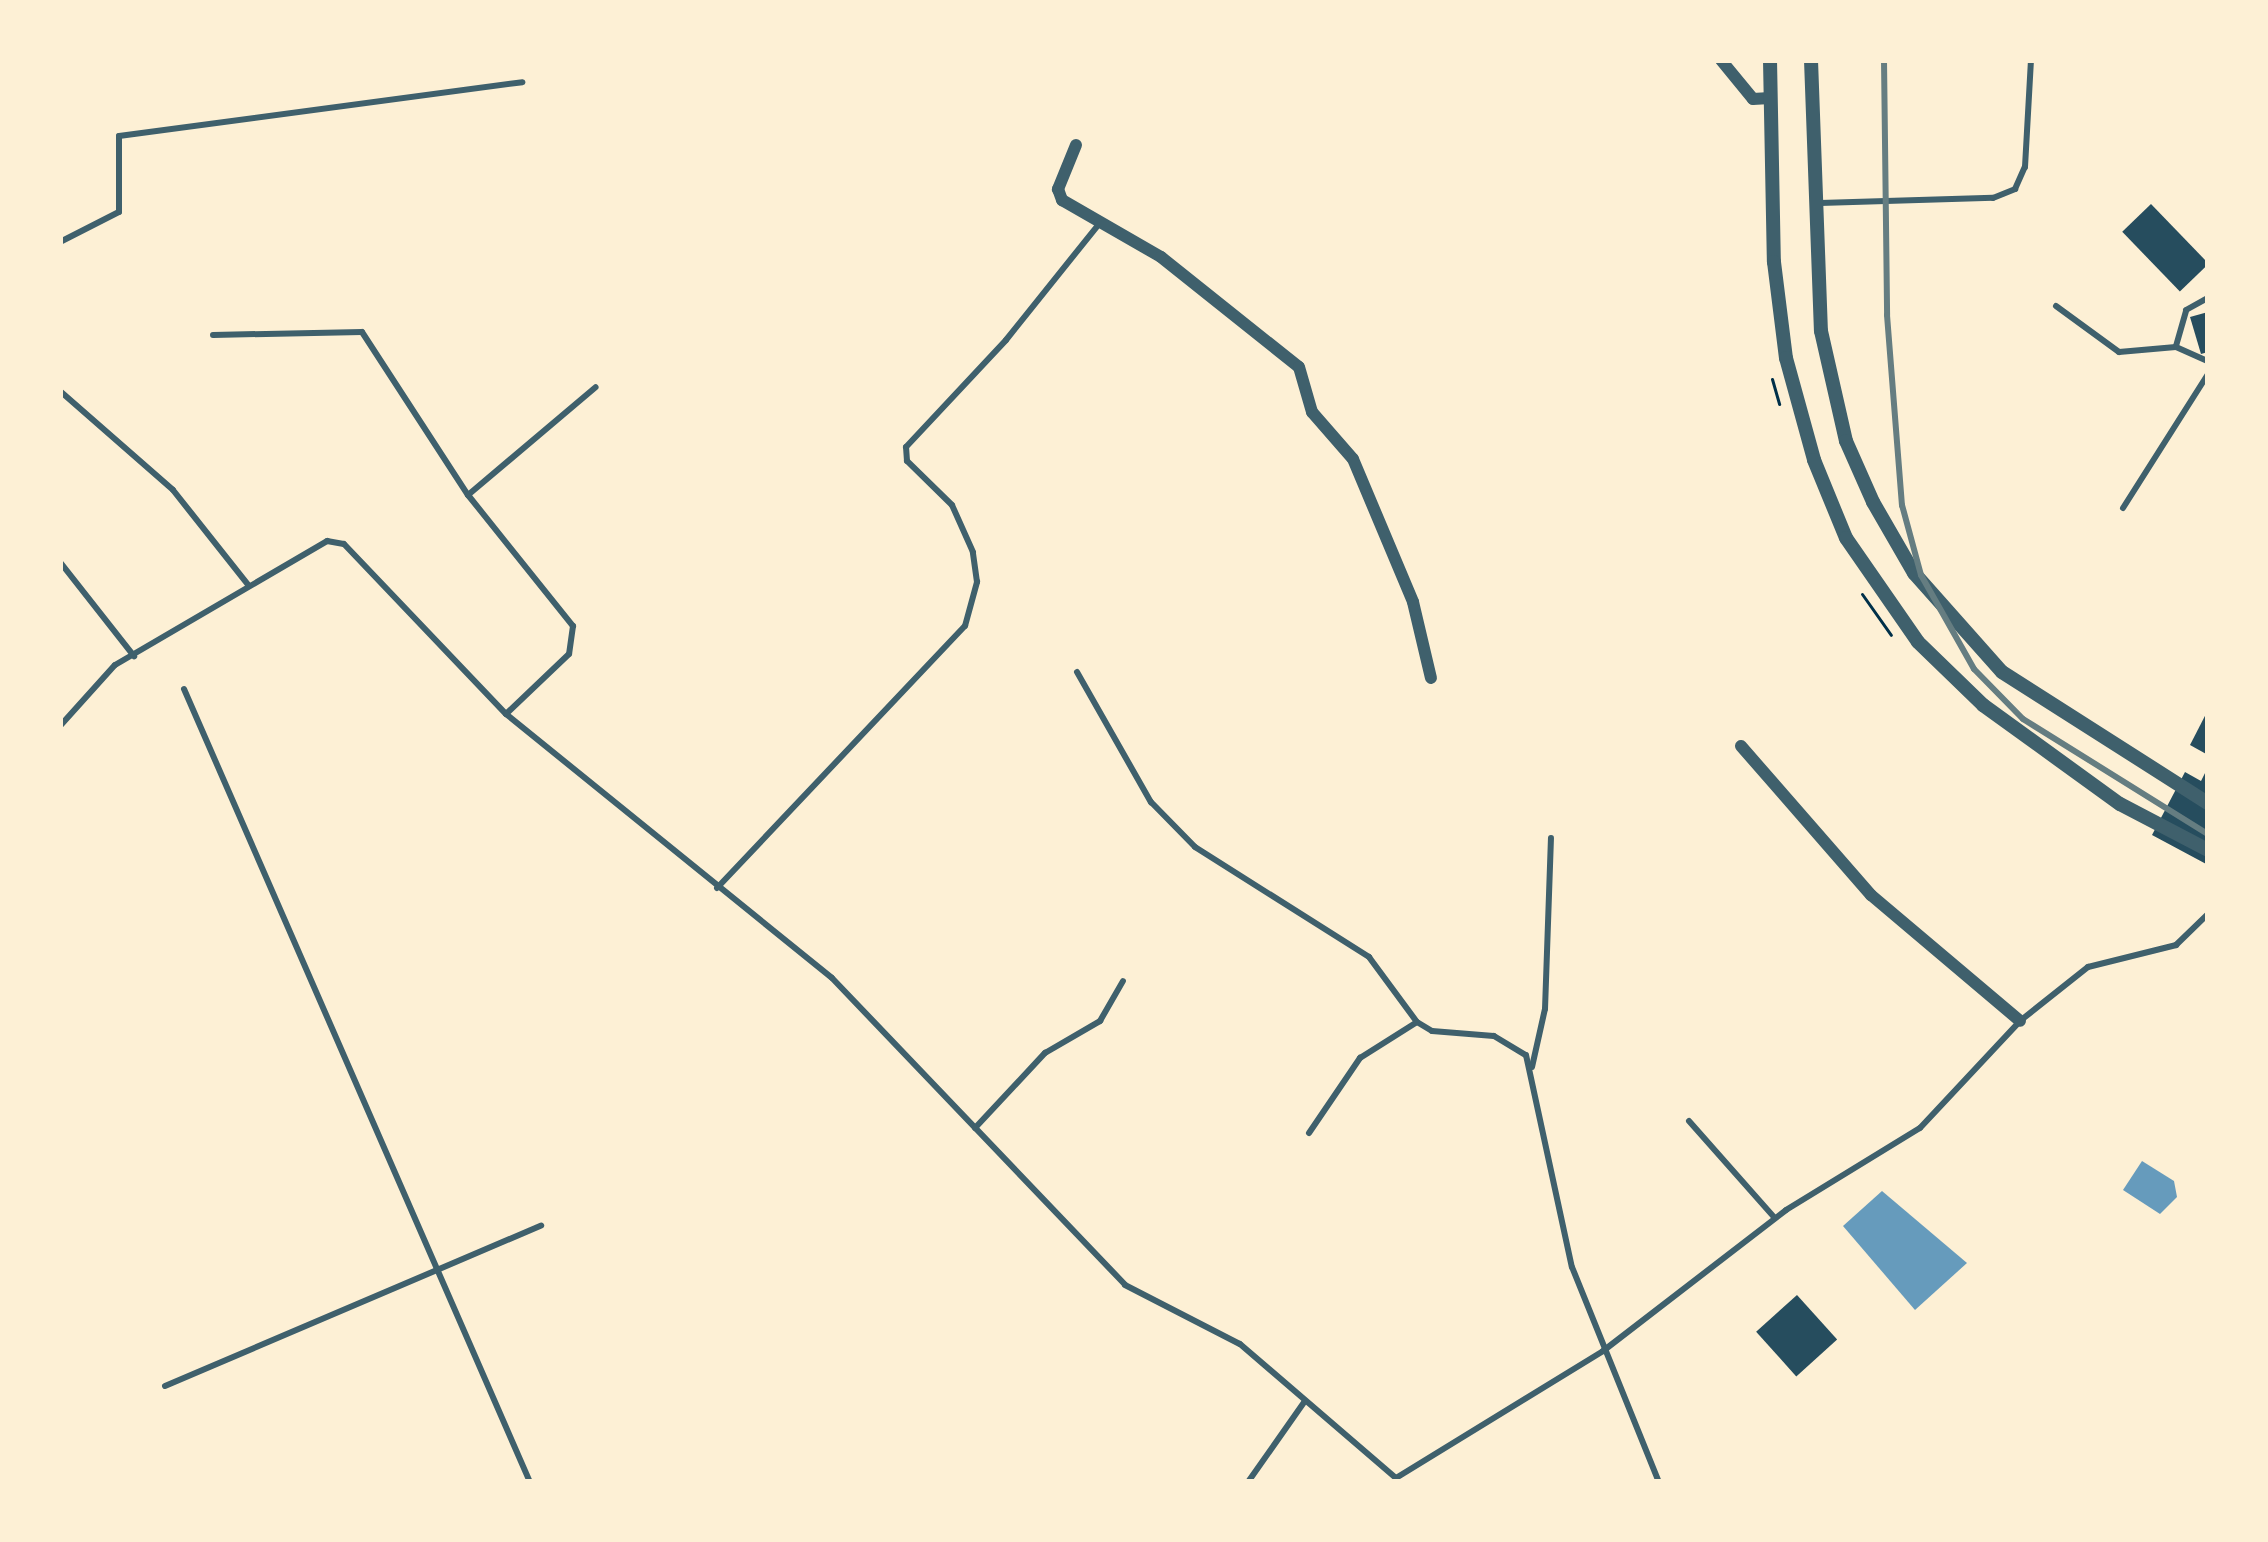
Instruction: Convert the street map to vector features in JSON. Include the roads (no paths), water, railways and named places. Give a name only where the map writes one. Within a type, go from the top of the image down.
[{"type":"street","points":[[1721,60],[1753,99],[1770,98]]},
{"type":"street","points":[[1771,60],[1774,262],[1786,358],[1814,460],[1846,538],[1918,642],[1983,705],[2120,803],[2208,850]]},
{"type":"street","points":[[1811,60],[1821,331],[1846,441],[1914,573],[2002,672],[2208,803]]},
{"type":"street","points":[[1076,145],[1058,189],[1062,200],[1161,257],[1299,367],[1318,422],[1353,458],[1413,602],[1431,679]]},
{"type":"street","points":[[1741,746],[1871,895],[2020,1021]]},
{"type":"lane","points":[[1816,203],[1993,198],[2015,189],[2025,167],[2030,60]]},
{"type":"lane","points":[[60,242],[119,212],[119,136],[522,82]]},
{"type":"lane","points":[[717,888],[965,626],[977,582],[973,552],[952,505],[907,461],[906,447],[1006,340],[1100,222]]},
{"type":"lane","points":[[2176,347],[2186,310],[2208,298]]},
{"type":"lane","points":[[2056,306],[2119,352],[2176,347],[2208,361]]},
{"type":"lane","points":[[213,334],[362,332],[468,495],[573,626],[569,654],[506,714]]},
{"type":"lane","points":[[2123,508],[2208,374]]},
{"type":"lane","points":[[468,495],[596,387]]},
{"type":"lane","points":[[60,391],[173,490],[249,586]]},
{"type":"lane","points":[[60,726],[115,665],[327,542],[344,544],[506,714],[832,978],[1126,1285],[1240,1344],[1396,1480],[1604,1352],[1775,1218],[1920,1128],[2020,1021],[2088,967],[2176,944],[2208,914]]},
{"type":"lane","points":[[60,562],[134,656]]},
{"type":"lane","points":[[1077,672],[1151,802],[1195,847],[1369,957],[1417,1022],[1432,1031],[1494,1036],[1526,1055],[1571,1267],[1659,1482]]},
{"type":"lane","points":[[184,689],[530,1482]]},
{"type":"lane","points":[[1531,1071],[1545,1009],[1551,838]]},
{"type":"lane","points":[[975,1128],[1045,1053],[1100,1021],[1123,982]]},
{"type":"lane","points":[[1309,1133],[1360,1058],[1417,1022]]},
{"type":"lane","points":[[1689,1121],[1775,1218]]},
{"type":"lane","points":[[165,1386],[541,1226]]},
{"type":"lane","points":[[1248,1482],[1305,1401]]},
{"type":"water","points":[[2142,1161],[2174,1181],[2177,1197],[2160,1214],[2123,1190]]},
{"type":"water","points":[[1882,1191],[1967,1263],[1915,1310],[1843,1226]]},
{"type":"railway","points":[[1884,60],[1887,315],[1902,505],[1921,575],[1974,669],[2023,719],[2208,834]]}]
